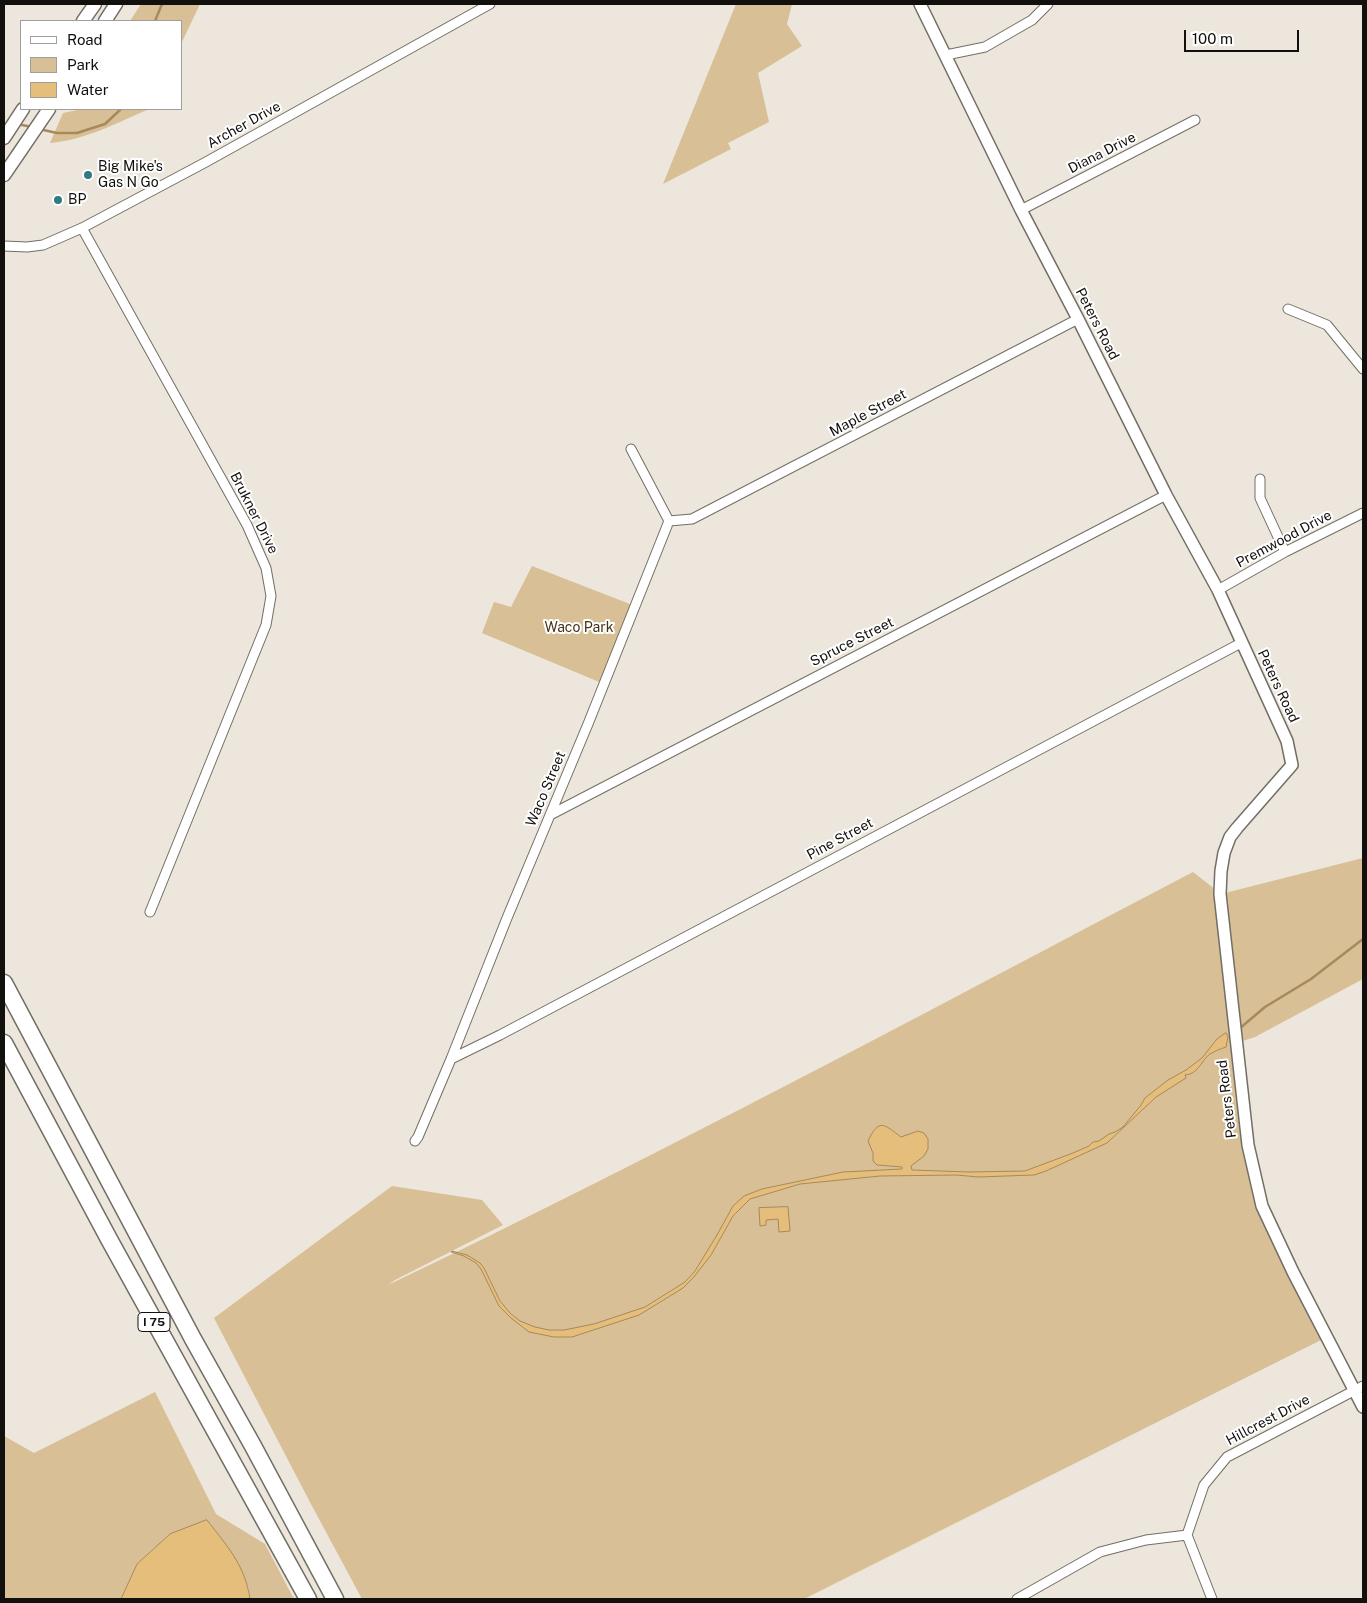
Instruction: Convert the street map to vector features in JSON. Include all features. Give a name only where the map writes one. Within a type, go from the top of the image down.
[{"type":"highway","name":"I 75","points":[[4,984],[193,1339],[335,1599]]},
{"type":"highway","name":"I 75","points":[[4,1043],[128,1276],[308,1599]]},
{"type":"main road","points":[[84,20],[94,4]]},
{"type":"main road","points":[[106,20],[116,4]]},
{"type":"main road","points":[[4,138],[22,110]]},
{"type":"main road","points":[[4,175],[48,110]]},
{"type":"street","name":"Archer Drive","points":[[4,246],[27,247],[43,245],[82,228],[206,162],[490,4]]},
{"type":"street","name":"Peters Road","points":[[920,4],[1021,210],[1166,495],[1218,590],[1287,741],[1292,765],[1237,828],[1230,838],[1224,853],[1220,894],[1232,1010],[1248,1145],[1262,1206],[1293,1272],[1359,1388],[1363,1407]]},
{"type":"street","points":[[946,55],[985,47],[1032,20],[1048,4]]},
{"type":"street","name":"Diana Drive","points":[[1021,210],[1195,120]]},
{"type":"street","name":"Brukner Drive","points":[[82,228],[247,525],[266,568],[271,596],[266,625],[150,912]]},
{"type":"street","points":[[1288,310],[1327,326],[1363,369]]},
{"type":"street","name":"Maple Street","points":[[669,521],[692,519],[1078,319]]},
{"type":"street","points":[[631,449],[669,521]]},
{"type":"street","points":[[1260,479],[1260,498],[1285,552]]},
{"type":"street","name":"Spruce Street","points":[[550,814],[1166,495]]},
{"type":"street","name":"Premwood Drive","points":[[1218,590],[1285,552],[1363,513]]},
{"type":"street","name":"Waco Street","points":[[415,1141],[451,1059],[669,521]]},
{"type":"street","name":"Pine Street","points":[[451,1059],[500,1035],[1241,643]]},
{"type":"street","name":"Hillcrest Drive","points":[[1188,1535],[1204,1485],[1227,1457],[1359,1388]]},
{"type":"street","points":[[1017,1599],[1100,1552],[1146,1540],[1188,1535],[1212,1599]]},
{"type":"green space","points":[[141,4],[200,4],[182,42],[182,20],[131,20]]},
{"type":"green space","points":[[736,4],[792,4],[787,24],[802,46],[758,73],[769,122],[728,143],[731,149],[663,184]]},
{"type":"green space","points":[[77,110],[147,110],[88,135],[50,143],[63,113]]},
{"type":"green space","name":"Waco Park","points":[[532,566],[635,606],[604,684],[482,633],[494,602],[511,607]]},
{"type":"green space","points":[[1363,858],[1363,979],[1255,1037],[1236,1043],[1262,1206],[1327,1337],[804,1599],[362,1599],[214,1318],[392,1186],[482,1200],[503,1225],[388,1285],[692,1134],[1193,872],[1221,894]]},
{"type":"green space","points":[[155,1392],[216,1514],[265,1544],[294,1599],[250,1599],[248,1586],[170,1534],[137,1564],[121,1599],[4,1599],[4,1436],[34,1453]]},
{"type":"water","points":[[1226,1033],[1228,1037],[1226,1047],[1207,1056],[1197,1070],[1185,1075],[1186,1078],[1156,1097],[1107,1143],[1046,1171],[1034,1175],[978,1177],[957,1175],[880,1176],[800,1184],[750,1199],[733,1216],[711,1255],[683,1288],[639,1315],[572,1337],[554,1337],[529,1332],[499,1306],[481,1269],[476,1263],[464,1256],[451,1252],[467,1255],[480,1263],[500,1301],[520,1321],[549,1330],[564,1330],[594,1324],[645,1307],[685,1282],[695,1271],[733,1206],[744,1196],[762,1189],[843,1172],[902,1169],[902,1167],[877,1165],[873,1161],[873,1153],[868,1141],[872,1133],[879,1126],[891,1129],[901,1137],[918,1131],[924,1133],[928,1139],[928,1149],[924,1156],[911,1166],[912,1170],[1025,1171],[1089,1146],[1093,1142],[1099,1141],[1123,1127],[1145,1098],[1168,1080],[1202,1058],[1217,1039]]},
{"type":"water","points":[[788,1207],[790,1231],[779,1232],[778,1219],[766,1220],[766,1225],[760,1226],[759,1208]]},
{"type":"water","points":[[207,1520],[234,1556],[244,1576],[250,1599],[121,1599],[137,1564],[170,1534]]},
{"type":"waterway","points":[[155,20],[162,4]]},
{"type":"waterway","points":[[39,129],[57,133],[77,133],[105,124],[120,110]]},
{"type":"waterway","points":[[17,124],[32,127]]},
{"type":"waterway","points":[[1239,1029],[1265,1007],[1311,979],[1363,939]]},
{"type":"place","name":"Big Mike's Gas N Go","points":[[88,175]]},
{"type":"place","name":"BP","points":[[58,200]]}]
